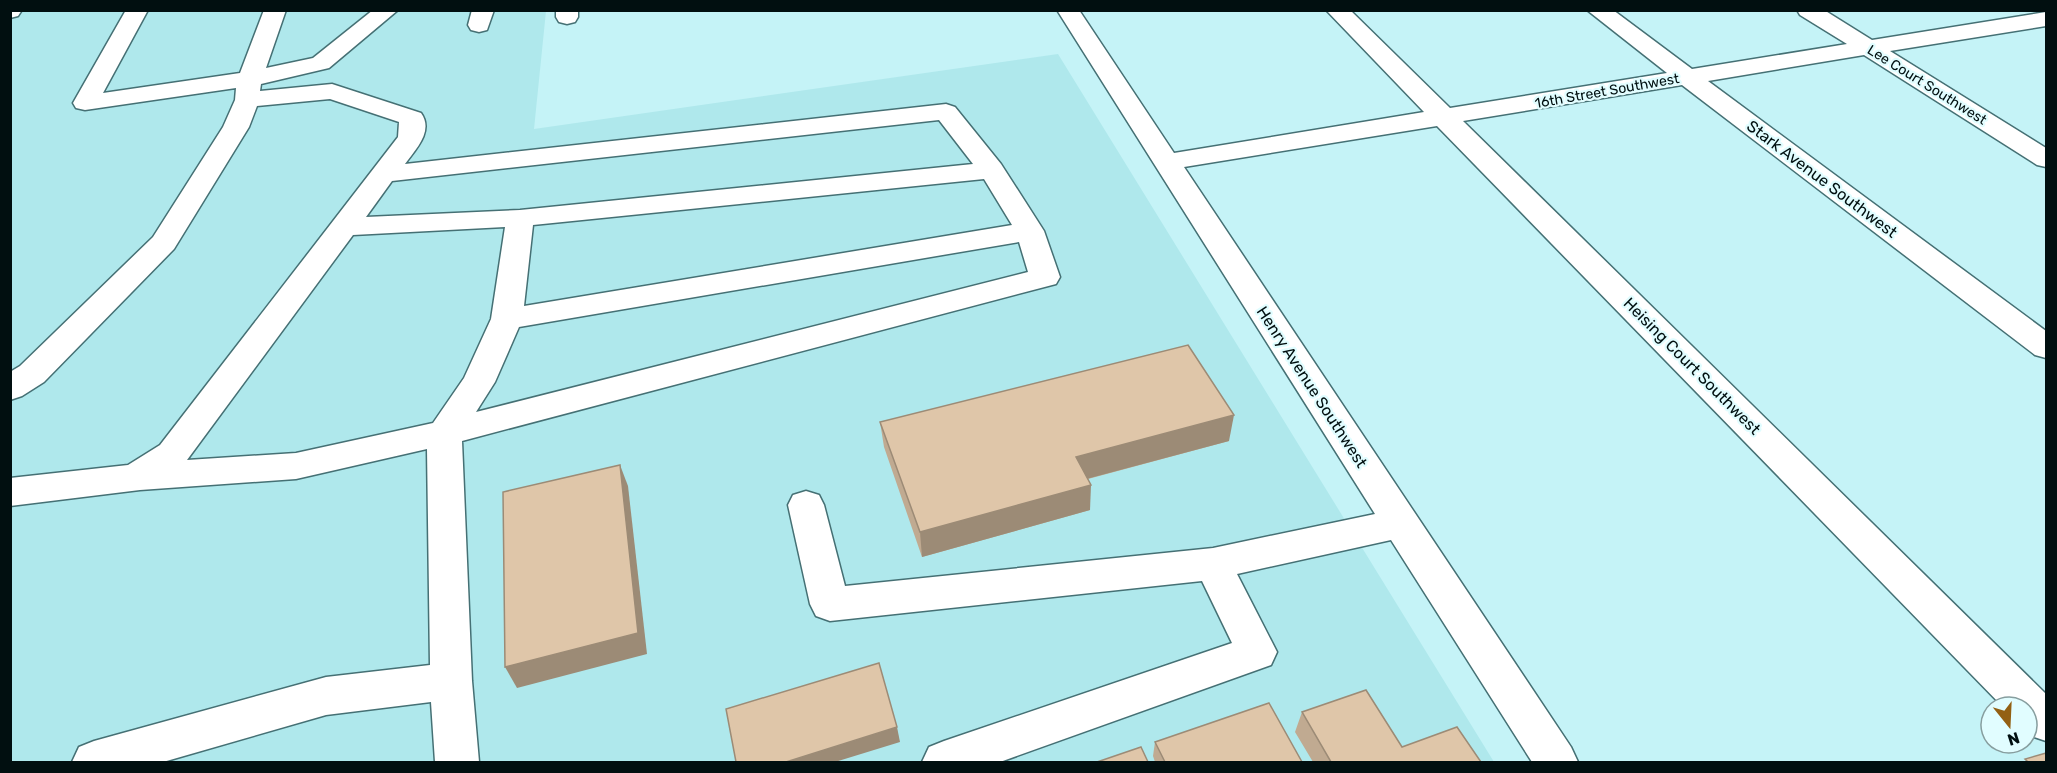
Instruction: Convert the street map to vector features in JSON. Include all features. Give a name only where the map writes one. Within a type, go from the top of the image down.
[{"type":"street","points":[[136,478],[172,454],[411,138],[412,118],[332,91],[248,89],[85,103],[137,10]]},
{"type":"street","points":[[10,388],[32,374],[164,243],[236,127],[275,10]]},
{"type":"street","points":[[248,89],[321,63],[387,10]]},
{"type":"street","name":"Henry Avenue Southwest","points":[[1068,10],[1556,762]]},
{"type":"street","name":"Heising Court Southwest","points":[[1337,10],[2046,722]]},
{"type":"street","name":"Stark Avenue Southwest","points":[[1598,10],[2046,346]]},
{"type":"street","name":"Lee Court Southwest","points":[[1808,10],[2046,159]]},
{"type":"street","name":"16th Street Southwest","points":[[1166,162],[2037,19]]},
{"type":"street","points":[[10,492],[136,478],[296,466],[444,433],[1045,277],[1030,231],[992,170],[946,112],[385,174]]},
{"type":"street","points":[[343,227],[520,218],[992,170]]},
{"type":"street","points":[[457,762],[451,681],[444,433],[479,382],[507,319],[520,218]]},
{"type":"street","points":[[507,319],[1030,231]]},
{"type":"street","points":[[806,506],[830,604],[1213,564],[1400,524]]},
{"type":"street","points":[[944,762],[1257,652],[1213,564]]},
{"type":"street","points":[[94,762],[326,696],[451,681]]},
{"type":"shaded area","points":[[10,11],[546,11],[534,129],[1058,54],[1494,762],[11,762]]},
{"type":"building","points":[[1188,345],[1234,415],[1076,457],[1091,485],[920,532],[880,422]]},
{"type":"building","points":[[620,465],[638,633],[505,667],[503,492]]},
{"type":"building","points":[[879,663],[897,727],[786,762],[736,762],[726,709]]},
{"type":"building","points":[[1366,690],[1402,747],[1457,727],[1481,762],[1331,762],[1302,712]]},
{"type":"building","points":[[1269,703],[1302,762],[1165,762],[1155,742]]},
{"type":"building","points":[[1141,747],[1148,762],[1097,762]]},
{"type":"building","points":[[2046,753],[2046,762],[2028,762],[2025,759]]}]
